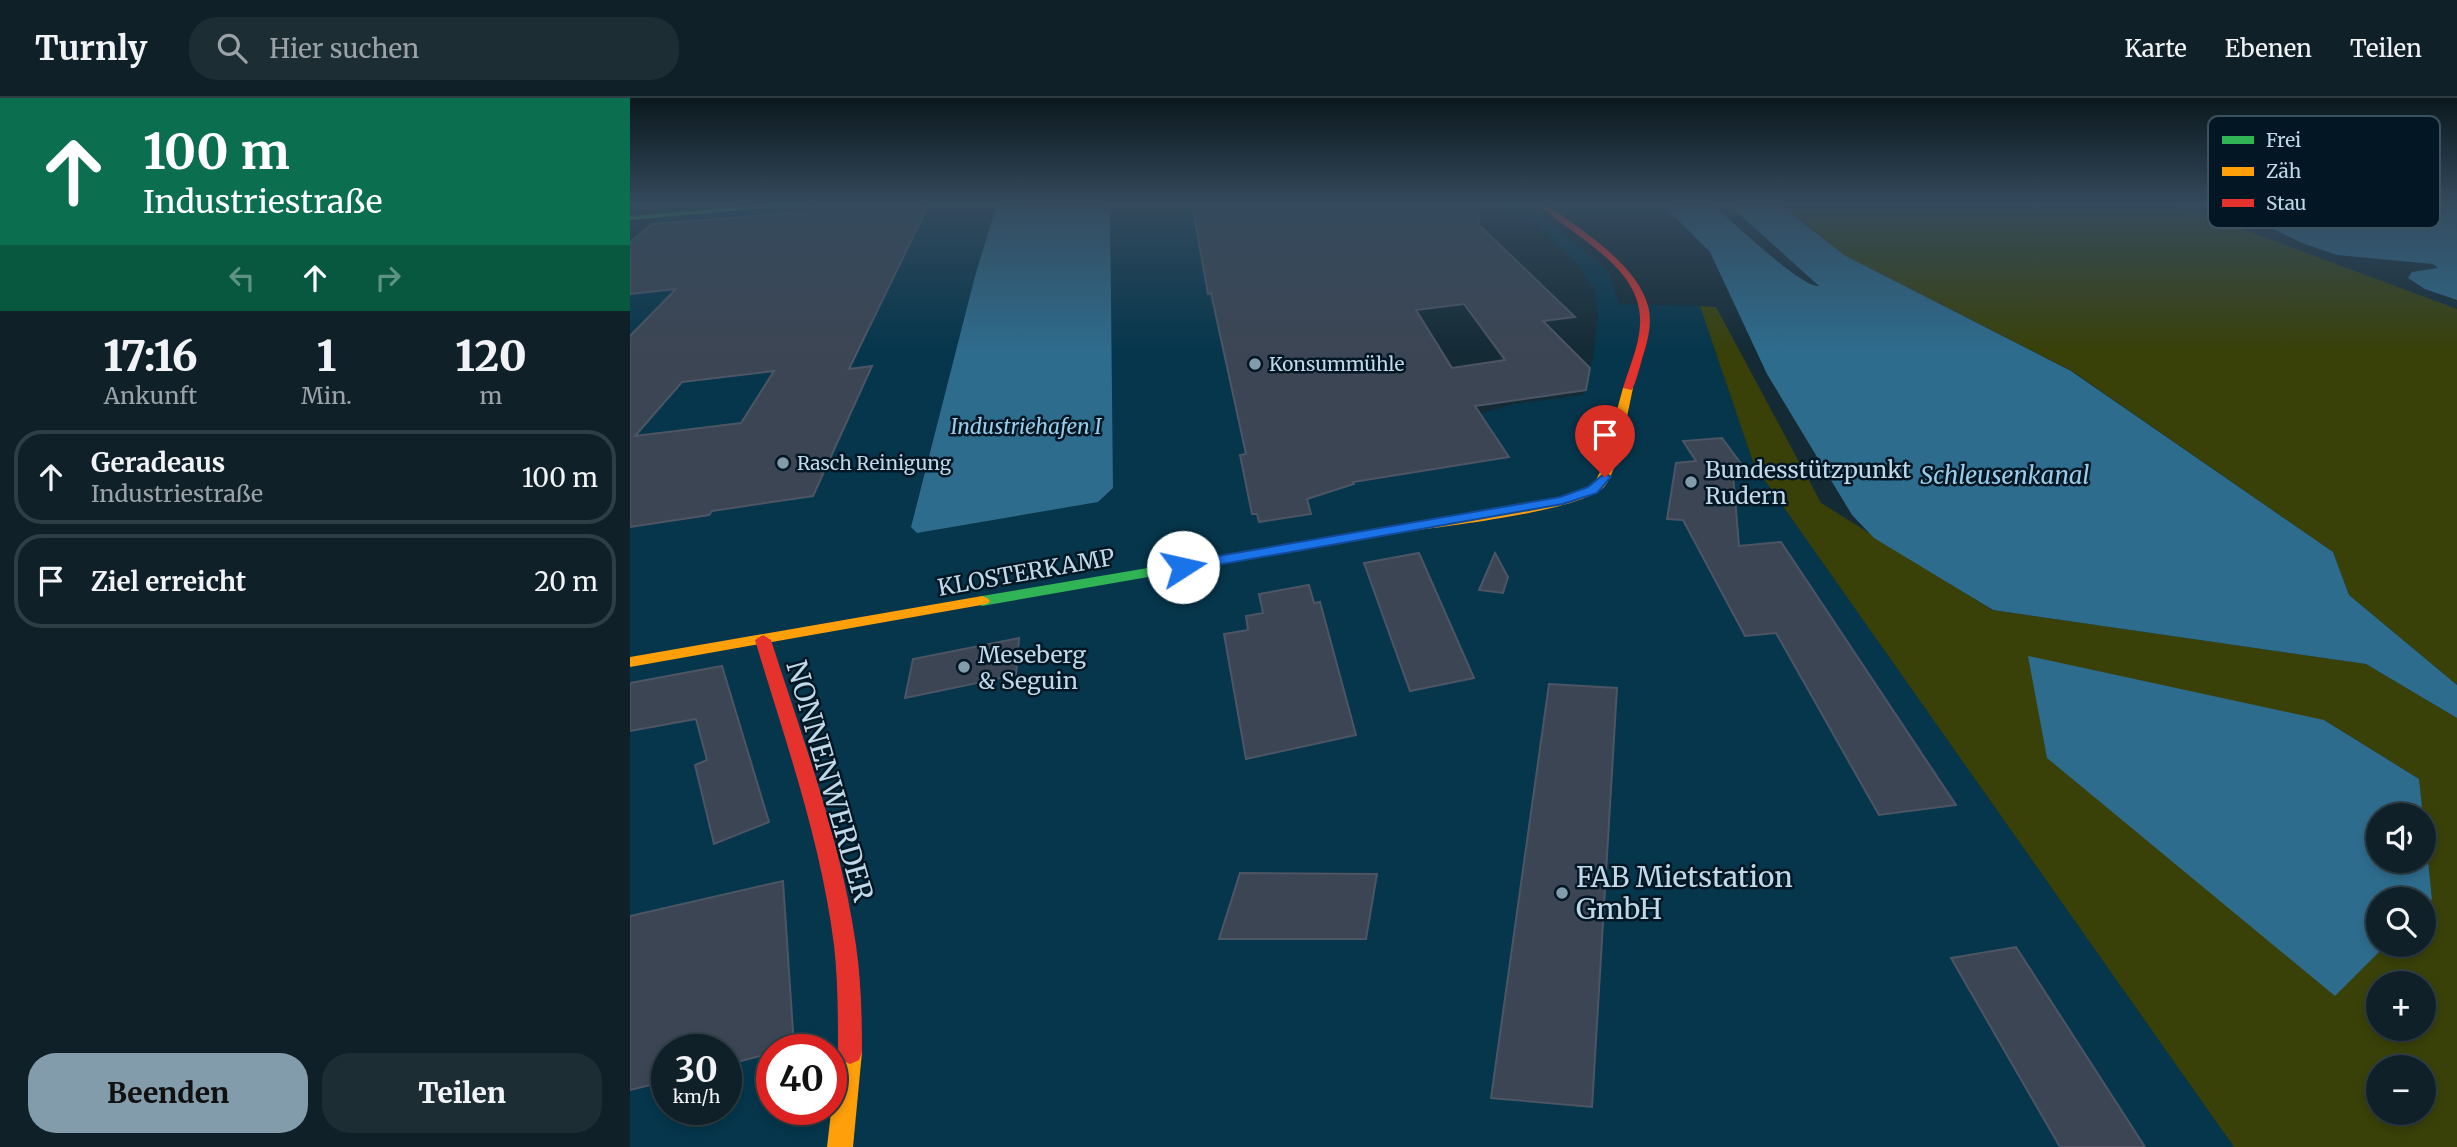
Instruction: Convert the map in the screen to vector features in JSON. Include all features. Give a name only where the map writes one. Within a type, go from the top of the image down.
[{"type":"street","name":"KLOSTERKAMP","points":[[630,663],[1554,502],[1592,490],[1605,477],[1646,317],[1640,292],[1625,270],[1604,253]]},
{"type":"street","name":"NONNENWERDER","points":[[763,640],[830,860],[848,956],[848,1063],[840,1147]]},
{"type":"shaded area","points":[[630,253],[982,253],[911,526],[917,533],[1098,502],[1113,488],[1111,253],[1237,253],[1479,414],[1514,404],[1583,395],[1593,358],[1598,315],[1594,288],[1566,253],[1586,253],[1608,271],[1619,304],[1700,306],[1754,465],[2234,1147],[630,1147]]},
{"type":"green space","points":[[1841,253],[2306,253],[2457,309],[2457,685],[2349,595],[2333,552],[2072,371]]},
{"type":"green space","points":[[1700,306],[1716,307],[1821,503],[1992,610],[2366,664],[2457,718],[2457,1147],[2234,1147],[1754,465]]},
{"type":"water","name":"Industriehafen I","points":[[982,253],[1111,253],[1113,488],[1098,502],[917,533],[911,527]]},
{"type":"water","name":"Schleusenkanal","points":[[1710,253],[1768,253],[1797,276],[1819,286],[1782,253],[1841,253],[2071,371],[2333,552],[2349,595],[2457,685],[2457,718],[2366,664],[1993,610],[1874,538],[1852,515],[1767,374]]},
{"type":"water","points":[[2331,253],[2457,253],[2457,300],[2425,289],[2408,278],[2412,272],[2438,268],[2433,264]]},
{"type":"water","points":[[2028,656],[2324,720],[2419,779],[2422,803],[2366,803],[2366,873],[2429,873],[2431,887],[2366,887],[2366,957],[2374,957],[2335,996],[2047,758]]},
{"type":"building","points":[[630,253],[905,253],[849,369],[872,366],[813,496],[630,527],[630,336],[676,289],[630,294]],"holes":[[[774,371],[741,423],[635,436],[682,382]]]},
{"type":"building","points":[[1201,253],[1508,253],[1575,317],[1543,321],[1590,368],[1586,390],[1475,406],[1509,457],[1353,482],[1354,484],[1307,499],[1311,514],[1259,522],[1257,514],[1252,514],[1240,455],[1246,454],[1211,293],[1208,294]],"holes":[[[1464,304],[1505,360],[1452,368],[1416,310]]]},
{"type":"building","points":[[1722,438],[1748,473],[1733,474],[1739,546],[1781,542],[1956,805],[1879,815],[1776,633],[1745,636],[1683,520],[1667,519],[1676,463],[1696,461],[1683,441]]},
{"type":"building","points":[[1419,553],[1474,678],[1410,691],[1364,563]]},
{"type":"building","points":[[1495,553],[1508,577],[1503,593],[1479,590]]},
{"type":"building","points":[[1309,585],[1314,603],[1320,602],[1356,735],[1246,759],[1224,634],[1248,630],[1246,616],[1263,613],[1259,594]]},
{"type":"building","name":"Meseberg & Seguin","points":[[1019,638],[1016,675],[905,698],[913,659]]},
{"type":"building","points":[[722,666],[769,822],[714,844],[695,765],[707,760],[696,719],[630,731],[630,683]]},
{"type":"building","name":"FAB Mietstation GmbH","points":[[1549,684],[1617,688],[1592,1107],[1491,1098]]},
{"type":"building","points":[[1240,873],[1377,874],[1366,939],[1219,939]]},
{"type":"building","points":[[783,881],[793,1034],[756,1034],[756,1057],[742,1061],[742,1034],[651,1034],[651,1085],[630,1090],[630,916]]},
{"type":"building","points":[[2016,947],[2145,1147],[2060,1147],[1951,958]]},
{"type":"traffic: fast","points":[[982,601],[1413,527]]},
{"type":"traffic: slow","points":[[1413,527],[1561,502],[1588,492],[1600,484],[1606,472],[1628,388]]},
{"type":"traffic: slow","points":[[630,662],[982,601]]},
{"type":"traffic: slow","points":[[840,1147],[850,1052]]},
{"type":"traffic: jam","points":[[1605,253],[1636,288],[1643,306],[1645,324],[1628,388]]},
{"type":"traffic: jam","points":[[763,640],[811,793],[836,894],[845,945],[850,998],[850,1052]]},
{"type":"place","name":"Konsummühle","points":[[1255,364]]},
{"type":"place","name":"Rasch Reinigung","points":[[783,463]]},
{"type":"place","name":"Bundesstützpunkt Rudern","points":[[1691,482]]},
{"type":"place","name":"Meseberg & Seguin","points":[[964,667]]},
{"type":"place","name":"FAB Mietstation GmbH","points":[[1562,893]]},
{"type":"route","points":[[1183,567],[1563,500],[1592,490],[1605,477]]}]
